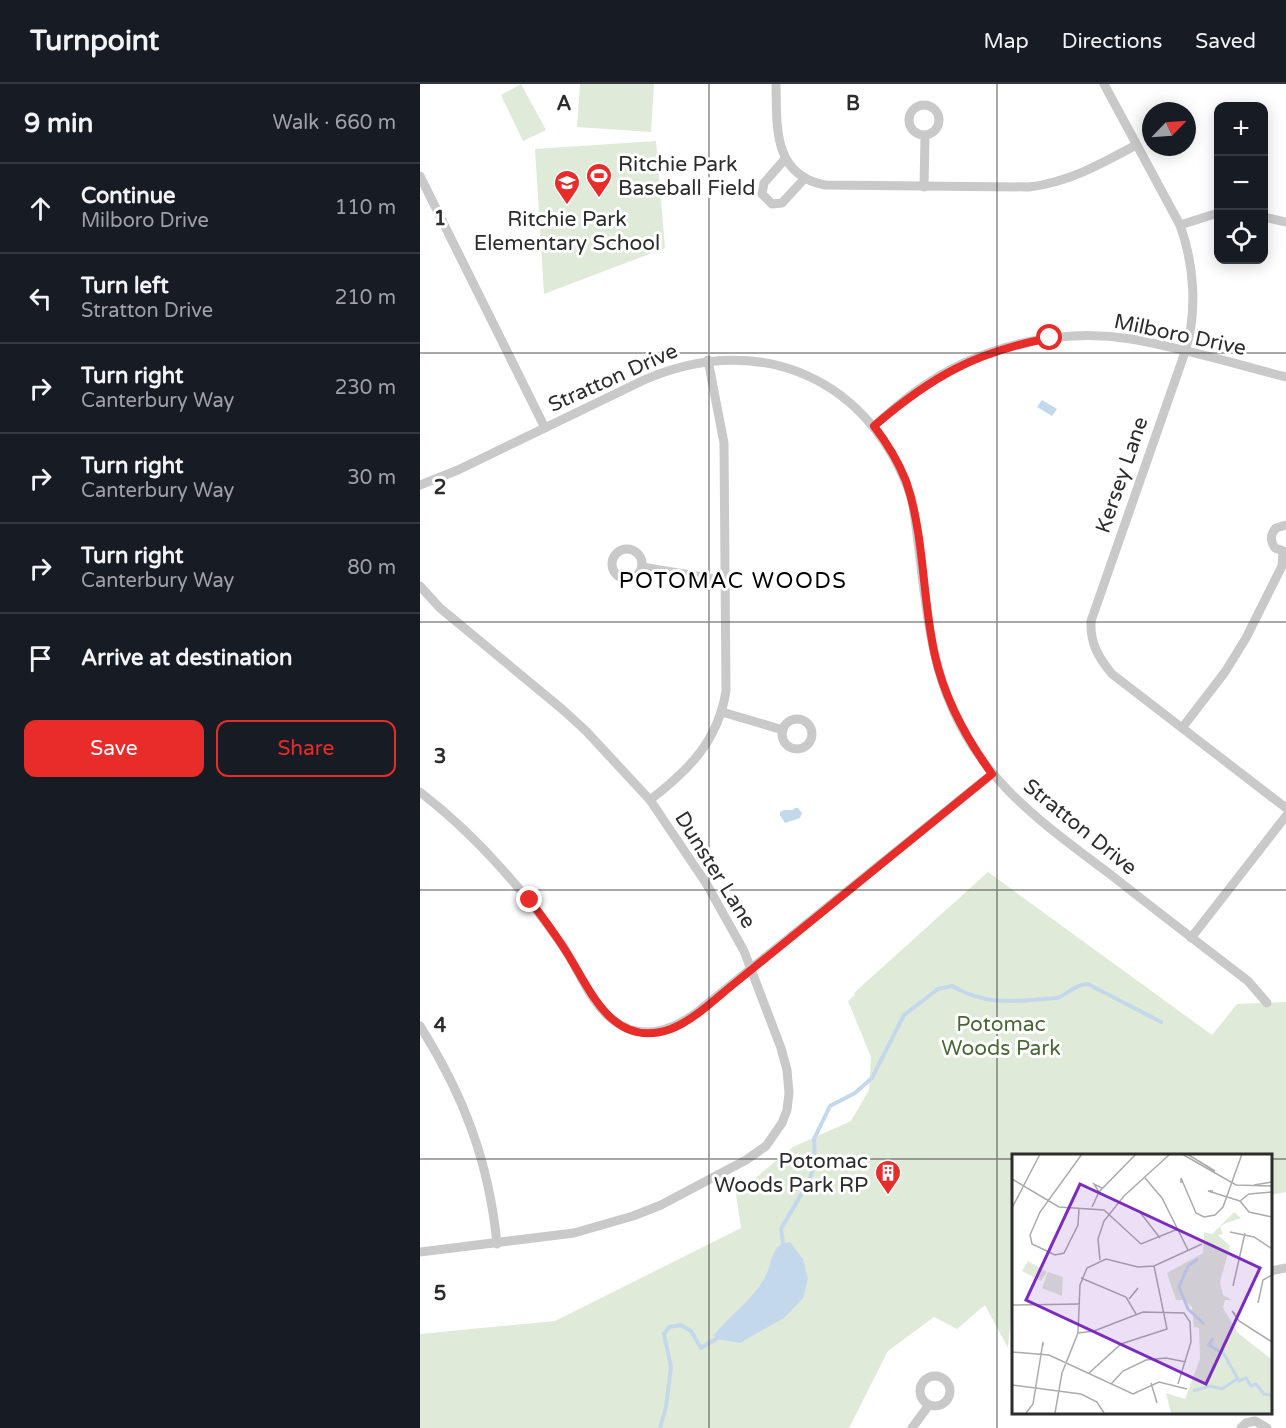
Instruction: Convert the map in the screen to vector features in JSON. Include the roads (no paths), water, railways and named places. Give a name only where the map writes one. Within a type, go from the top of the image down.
[{"type":"street","points":[[776,84],[778,136],[785,159],[805,178],[814,183],[837,186],[1008,188],[1050,184],[1089,170],[1136,145]]},
{"type":"street","name":"Kersey Lane","points":[[1104,84],[1180,225],[1192,280],[1191,329],[1094,611],[1090,631],[1098,656],[1112,674],[1286,808]]},
{"type":"street","points":[[924,187],[925,136]]},
{"type":"street","points":[[785,159],[764,183],[762,194],[772,204],[782,203],[805,178]]},
{"type":"street","points":[[420,176],[545,428]]},
{"type":"street","points":[[1180,225],[1214,214]]},
{"type":"street","points":[[1268,218],[1286,222]]},
{"type":"street","name":"Milboro Drive","points":[[874,426],[913,393],[947,372],[998,350],[1050,338],[1101,336],[1129,339],[1286,377]]},
{"type":"street","points":[[650,800],[680,777],[694,762],[709,739],[722,712],[727,668],[724,443],[708,360]]},
{"type":"street","name":"Stratton Drive","points":[[420,485],[459,470],[667,370],[708,360],[747,360],[766,363],[805,375],[843,397],[874,426],[895,458],[905,479],[912,500],[930,634],[941,679],[964,731],[992,774],[1036,818],[1248,981],[1267,1003]]},
{"type":"street","points":[[1182,728],[1225,672],[1246,638],[1282,566],[1285,552],[1275,548],[1271,535],[1276,528],[1286,525]]},
{"type":"street","points":[[642,567],[726,581]]},
{"type":"street","name":"Dunster Lane","points":[[420,586],[440,608],[570,716],[650,800],[706,883],[744,951],[781,1048],[787,1070],[789,1094],[787,1110],[782,1123],[766,1146],[746,1160],[688,1191],[633,1216],[574,1233],[420,1252]]},
{"type":"street","points":[[722,712],[783,730]]},
{"type":"street","points":[[420,792],[470,836],[530,900],[566,951],[602,1011],[624,1027],[637,1031],[655,1032],[679,1025],[992,774]]},
{"type":"street","points":[[1191,938],[1286,816]]},
{"type":"street","points":[[420,1026],[444,1064],[476,1138],[490,1196],[497,1244]]},
{"type":"street","points":[[1271,1271],[1286,1268]]},
{"type":"street","points":[[912,1428],[929,1405]]},
{"type":"street","points":[[1241,1428],[1246,1423],[1255,1421],[1267,1428]]},
{"type":"water","points":[[1042,400],[1057,409],[1052,416],[1037,407]]},
{"type":"water","points":[[795,808],[802,813],[800,818],[785,823],[780,812]]},
{"type":"water","points":[[790,1242],[803,1259],[808,1279],[803,1298],[784,1318],[740,1343],[716,1339],[714,1335],[760,1285],[768,1272],[775,1250]]},
{"type":"waterway","points":[[783,1243],[781,1229],[809,1181],[815,1162],[814,1139],[830,1106],[855,1093],[872,1078],[904,1015],[938,989],[952,986],[978,997],[1016,1001],[1057,998],[1088,984],[1161,1022]]},
{"type":"waterway","points":[[660,1428],[666,1407],[671,1367],[664,1334],[669,1327],[681,1325],[691,1331],[701,1348],[716,1339]]},
{"type":"place","name":"Ritchie Park Baseball Field","points":[[599,199]]},
{"type":"place","name":"Ritchie Park Elementary School","points":[[567,206]]},
{"type":"place","name":"Potomac Woods Park RP","points":[[888,1196]]},
{"type":"district","name":"POTOMAC WOODS","points":[[733,581]]},
{"type":"park label","name":"Potomac Woods Park","points":[[1001,1036]]}]
